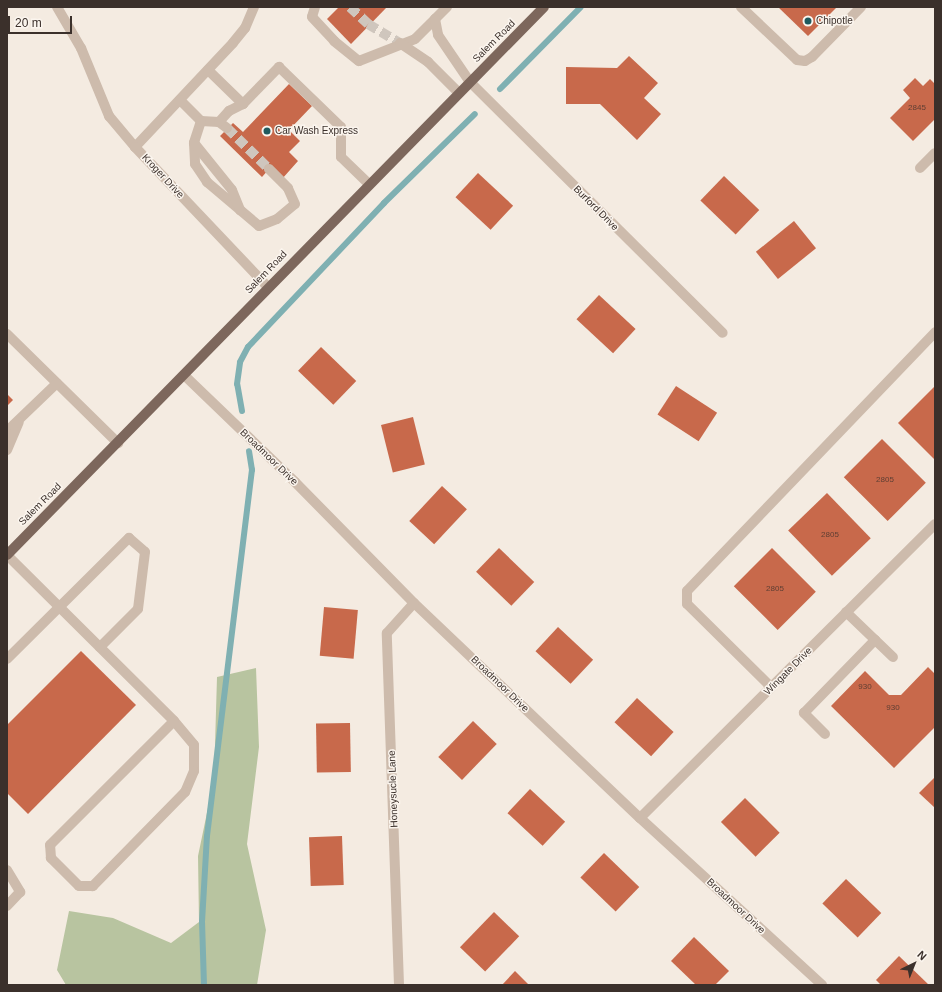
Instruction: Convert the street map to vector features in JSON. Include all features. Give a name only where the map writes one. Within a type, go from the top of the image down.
[{"type":"main road","name":"Salem Road","points":[[7,555],[544,7]]},
{"type":"street","points":[[57,7],[81,48],[109,116],[135,147]]},
{"type":"street","name":"Kroger Drive","points":[[254,7],[245,28],[208,70],[135,147],[268,287]]},
{"type":"street","points":[[314,7],[312,17],[334,41],[359,61],[400,43],[415,39],[447,7]]},
{"type":"street","points":[[741,7],[797,60],[805,61],[812,57],[861,7]]},
{"type":"street","name":"Burford Drive","points":[[435,19],[438,35],[470,82],[723,333]]},
{"type":"street","points":[[400,43],[428,62],[459,93]]},
{"type":"street","points":[[180,100],[201,121],[223,125],[229,111],[243,104],[279,67],[341,127],[341,157],[369,184]]},
{"type":"street","points":[[208,70],[243,104]]},
{"type":"street","points":[[201,121],[194,143],[195,164],[207,182],[258,226],[277,219],[295,204],[288,188],[269,169]]},
{"type":"street","points":[[920,168],[935,153]]},
{"type":"street","points":[[771,687],[688,604],[687,591],[935,332]]},
{"type":"street","points":[[7,334],[118,443]]},
{"type":"street","name":"Broadmoor Drive","points":[[184,375],[295,482],[414,603],[640,818],[822,985]]},
{"type":"street","points":[[7,431],[57,383]]},
{"type":"street","points":[[7,450],[20,420]]},
{"type":"street","name":"Wingate Drive","points":[[640,818],[935,524]]},
{"type":"street","points":[[7,659],[129,538],[145,552],[138,609],[100,647]]},
{"type":"street","points":[[7,555],[174,721],[194,745],[194,771],[185,792],[93,886],[79,886],[51,858],[50,845],[174,721]]},
{"type":"street","name":"Honeysucle Lane","points":[[399,985],[387,633],[414,603]]},
{"type":"street","points":[[846,612],[893,657]]},
{"type":"street","points":[[825,734],[804,713],[875,640]]},
{"type":"street","points":[[7,870],[20,892],[7,906]]},
{"type":"green space","points":[[256,668],[259,747],[247,844],[266,930],[257,985],[66,985],[57,970],[69,911],[113,918],[171,943],[199,922],[198,856],[214,779],[217,677]]},
{"type":"building","points":[[339,7],[387,7],[351,44],[327,19]]},
{"type":"building","name":"Chipotle","points":[[778,7],[837,7],[808,36]]},
{"type":"building","points":[[629,56],[658,83],[644,98],[661,114],[637,140],[600,104],[566,104],[566,67],[617,68]]},
{"type":"building","points":[[915,78],[923,86],[930,79],[935,84],[935,119],[913,141],[890,118],[910,98],[903,90]]},
{"type":"building","name":"Car Wash Express","points":[[289,84],[312,106],[289,130],[300,141],[289,152],[298,161],[282,179],[269,169],[262,177],[220,136],[233,123],[243,132]]},
{"type":"building","points":[[478,173],[513,206],[491,230],[455,197]]},
{"type":"building","points":[[724,176],[759,210],[736,234],[700,200]]},
{"type":"building","points":[[794,221],[816,248],[778,279],[756,252]]},
{"type":"building","points":[[599,295],[636,329],[613,353],[576,319]]},
{"type":"building","points":[[321,347],[356,381],[333,405],[298,371]]},
{"type":"building","points":[[676,386],[717,413],[699,441],[657,415]]},
{"type":"building","points":[[935,386],[935,460],[898,423]]},
{"type":"building","points":[[7,394],[13,400],[7,406]]},
{"type":"building","points":[[413,417],[425,465],[393,473],[381,425]]},
{"type":"building","points":[[882,439],[926,483],[888,521],[844,477]]},
{"type":"building","points":[[442,486],[467,509],[434,544],[409,521]]},
{"type":"building","points":[[827,493],[871,538],[832,576],[788,531]]},
{"type":"building","points":[[499,548],[534,582],[511,606],[476,572]]},
{"type":"building","points":[[772,548],[816,592],[778,630],[734,586]]},
{"type":"building","points":[[324,607],[358,610],[354,659],[320,656]]},
{"type":"building","points":[[558,627],[593,660],[571,684],[535,651]]},
{"type":"building","points":[[81,651],[136,705],[28,814],[7,793],[7,725]]},
{"type":"building","points":[[928,667],[935,674],[935,727],[894,768],[831,706],[865,671],[889,695],[901,695]]},
{"type":"building","points":[[637,698],[674,732],[651,756],[614,722]]},
{"type":"building","points":[[473,721],[497,744],[462,780],[438,757]]},
{"type":"building","points":[[350,723],[351,772],[317,773],[316,724]]},
{"type":"building","points":[[935,777],[935,808],[919,793]]},
{"type":"building","points":[[530,789],[565,822],[543,846],[507,813]]},
{"type":"building","points":[[745,798],[780,833],[756,857],[721,822]]},
{"type":"building","points":[[342,836],[344,885],[311,886],[309,837]]},
{"type":"building","points":[[604,853],[639,887],[616,911],[580,877]]},
{"type":"building","points":[[846,879],[881,913],[858,937],[822,903]]},
{"type":"building","points":[[494,912],[519,936],[485,972],[460,947]]},
{"type":"building","points":[[694,937],[729,971],[715,985],[696,985],[671,961]]},
{"type":"building","points":[[899,956],[929,985],[881,985],[876,980]]},
{"type":"building","points":[[515,971],[529,985],[502,985]]},
{"type":"waterway","points":[[500,89],[581,7]]},
{"type":"waterway","points":[[242,411],[237,384],[240,362],[248,347],[384,203],[475,114]]},
{"type":"waterway","points":[[204,985],[202,922],[207,836],[252,470],[249,451]]},
{"type":"tunnel","points":[[350,7],[368,24],[400,43]]},
{"type":"tunnel","points":[[227,128],[269,169]]},
{"type":"place","name":"Chipotle","points":[[808,21]]},
{"type":"place","name":"Car Wash Express","points":[[267,131]]}]
